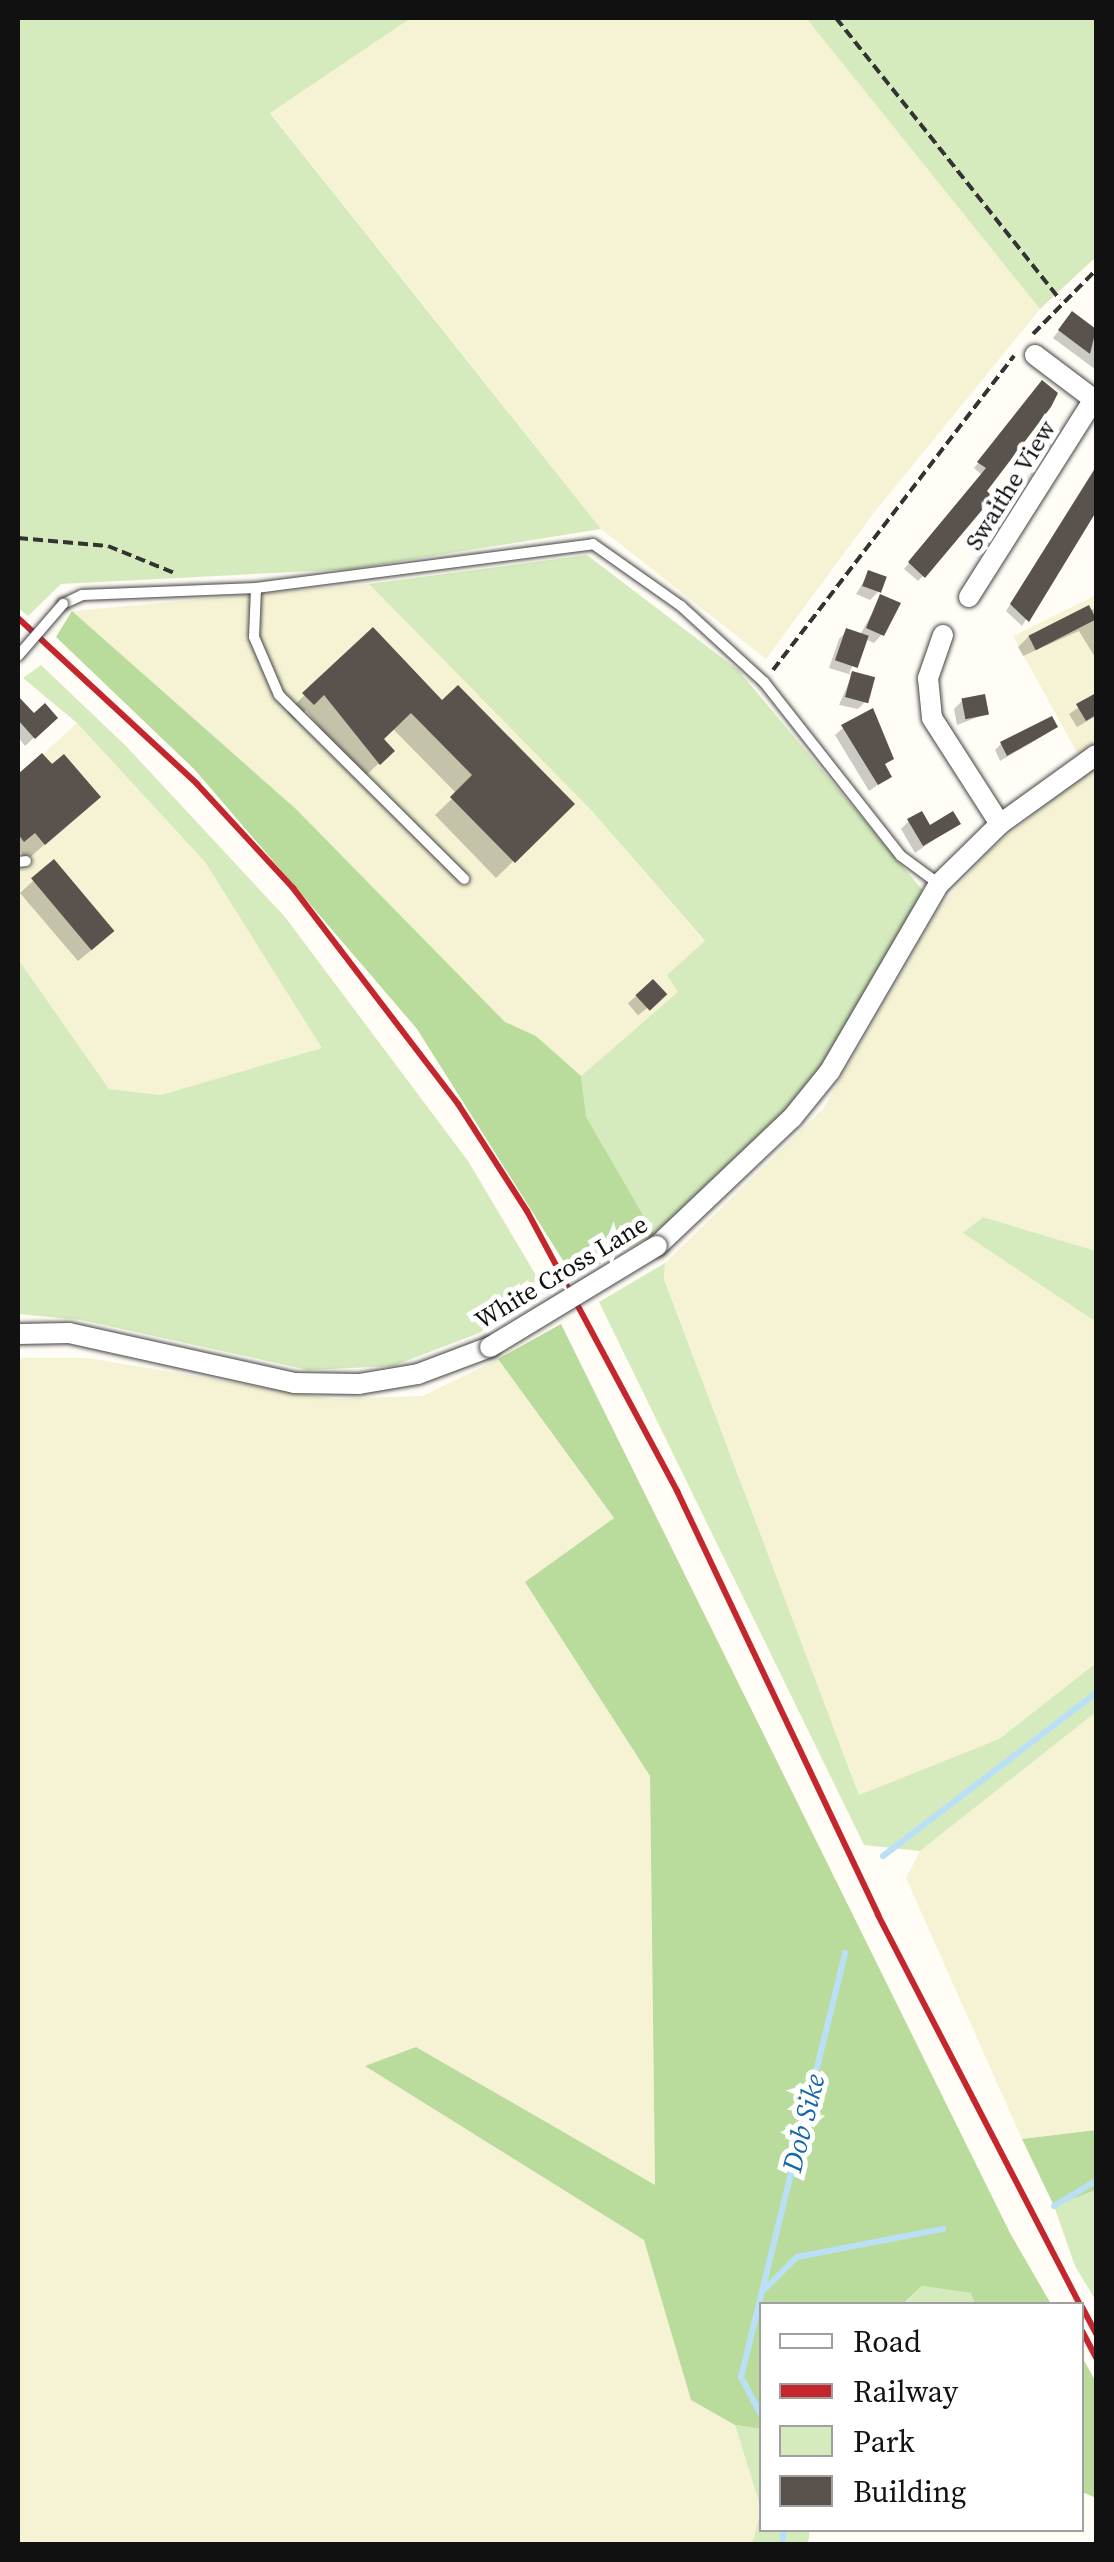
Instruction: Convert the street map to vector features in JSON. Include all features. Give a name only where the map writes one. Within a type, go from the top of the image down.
[{"type":"street","points":[[1035,355],[1095,400]]},
{"type":"street","name":"Swaithe View","points":[[969,597],[1095,400]]},
{"type":"street","points":[[943,635],[928,678],[932,718],[1000,824]]},
{"type":"street","name":"White Cross Lane","points":[[18,1334],[68,1334],[310,1383],[418,1374],[490,1347],[657,1246],[792,1118],[830,1072],[939,884],[1000,824],[1096,755]]},
{"type":"lane","points":[[18,656],[63,604],[82,594],[205,586],[256,588],[593,544],[682,606],[764,682],[901,856],[939,884]]},
{"type":"lane","points":[[256,588],[254,637],[279,695],[464,879]]},
{"type":"path","points":[[836,18],[1061,301]]},
{"type":"path","points":[[764,682],[870,536],[1061,301],[1096,270]]},
{"type":"path","points":[[18,538],[108,546],[205,586]]},
{"type":"shaded area","points":[[411,18],[806,18],[1040,309],[873,514],[766,659],[601,529],[270,112]]},
{"type":"shaded area","points":[[369,584],[592,811],[705,942],[679,992],[581,1076],[536,1036],[505,1022],[296,809],[72,611]]},
{"type":"shaded area","points":[[1096,595],[1096,1251],[983,1217],[964,1233],[1096,1322],[1096,1663],[999,1739],[859,1795],[664,1278],[665,1263],[823,1109],[939,908],[989,851],[1087,771],[1013,636]]},
{"type":"shaded area","points":[[77,723],[205,862],[323,1048],[161,1095],[109,1089],[18,959],[18,777]]},
{"type":"shaded area","points":[[18,1358],[88,1358],[332,1399],[423,1396],[498,1359],[614,1518],[525,1582],[650,1776],[655,2186],[416,2047],[366,2066],[645,2240],[691,2400],[735,2425],[759,2503],[752,2544],[18,2544]]},
{"type":"shaded area","points":[[1096,1712],[1096,2130],[1022,2139],[906,1878],[920,1851]]},
{"type":"green space","points":[[18,18],[411,18],[270,113],[601,529],[352,569],[61,584],[28,616],[18,608]]},
{"type":"green space","points":[[806,18],[1096,18],[1096,257],[1040,309]]},
{"type":"green space","points":[[587,555],[738,670],[925,893],[850,1033],[785,1116],[654,1234],[585,1117],[581,1076],[678,992],[667,975],[705,941],[592,811],[369,584]]},
{"type":"green space","points":[[72,611],[296,809],[505,1022],[536,1036],[581,1076],[586,1117],[654,1234],[574,1278],[417,1029],[195,770],[56,637]]},
{"type":"green space","points":[[41,665],[126,746],[285,917],[468,1161],[546,1292],[479,1333],[393,1366],[308,1370],[81,1320],[18,1314],[18,959],[109,1089],[161,1095],[322,1048],[205,862],[77,723],[23,678]]},
{"type":"green space","points":[[983,1217],[1096,1251],[1096,1322],[963,1233]]},
{"type":"green space","points":[[665,1263],[664,1279],[859,1795],[999,1739],[1096,1663],[1096,1712],[920,1851],[864,1845],[599,1302]]},
{"type":"green space","points":[[561,1324],[1010,2233],[1050,2302],[974,2302],[971,2293],[922,2286],[905,2302],[759,2302],[759,2429],[735,2425],[691,2400],[644,2240],[365,2066],[416,2047],[655,2185],[650,1776],[525,1582],[614,1518],[498,1359]]},
{"type":"green space","points":[[1096,2130],[1096,2190],[1054,2206],[1022,2139]]},
{"type":"green space","points":[[1096,2190],[1096,2301],[1075,2266],[1054,2206]]},
{"type":"green space","points":[[922,2286],[972,2293],[974,2302],[906,2302]]},
{"type":"green space","points":[[1084,2361],[1096,2382],[1096,2498],[1084,2493]]},
{"type":"green space","points":[[735,2425],[759,2429],[759,2503]]},
{"type":"green space","points":[[759,2518],[759,2532],[810,2532],[808,2544],[752,2544]]},
{"type":"building","points":[[1072,311],[1096,329],[1090,354],[1058,330]]},
{"type":"building","points":[[1042,380],[1058,393],[1051,407],[987,491],[993,497],[925,578],[908,562],[986,468],[977,462]]},
{"type":"building","points":[[1096,467],[1096,512],[1029,622],[1010,604]]},
{"type":"building","points":[[868,570],[887,577],[881,593],[862,586]]},
{"type":"building","points":[[880,594],[901,603],[884,636],[866,628]]},
{"type":"building","points":[[1089,605],[1096,619],[1036,650],[1028,636]]},
{"type":"building","points":[[373,627],[442,700],[458,685],[575,804],[515,863],[450,797],[472,775],[411,713],[384,739],[395,751],[380,765],[324,695],[314,705],[302,693]]},
{"type":"building","points":[[846,628],[869,636],[858,668],[835,660]]},
{"type":"building","points":[[852,671],[875,677],[868,703],[845,697]]},
{"type":"building","points":[[1096,693],[1096,715],[1086,721],[1076,704]]},
{"type":"building","points":[[985,694],[989,715],[965,719],[961,699]]},
{"type":"building","points":[[18,696],[34,713],[45,703],[58,718],[35,739],[18,720]]},
{"type":"building","points":[[873,708],[894,759],[885,764],[892,777],[878,785],[841,725]]},
{"type":"building","points":[[1052,716],[1058,727],[1007,756],[1000,742]]},
{"type":"building","points":[[42,753],[52,764],[64,754],[101,797],[45,845],[35,833],[24,842],[18,834],[18,774]]},
{"type":"building","points":[[922,811],[930,825],[953,811],[961,824],[923,846],[907,819]]},
{"type":"building","points":[[54,859],[114,931],[91,950],[31,878]]},
{"type":"building","points":[[653,979],[667,994],[650,1011],[635,995]]},
{"type":"waterway","points":[[883,1856],[1096,1693]]},
{"type":"waterway","name":"Dob Sike","points":[[759,2302],[845,1953]]},
{"type":"waterway","name":"Dob Sike","points":[[1054,2206],[1096,2181]]},
{"type":"waterway","name":"Dob Sike","points":[[765,2289],[797,2257],[943,2229]]},
{"type":"waterway","name":"Dob Sike","points":[[759,2304],[741,2377],[759,2411]]},
{"type":"waterway","name":"Dob Sike","points":[[782,2544],[784,2532]]},
{"type":"railway","points":[[18,618],[197,784],[293,888],[458,1104],[527,1211],[677,1491],[878,1915],[1079,2302]]},
{"type":"railway","points":[[1084,2311],[1096,2333]]},
{"type":"railway","points":[[1084,2335],[1096,2357]]}]
